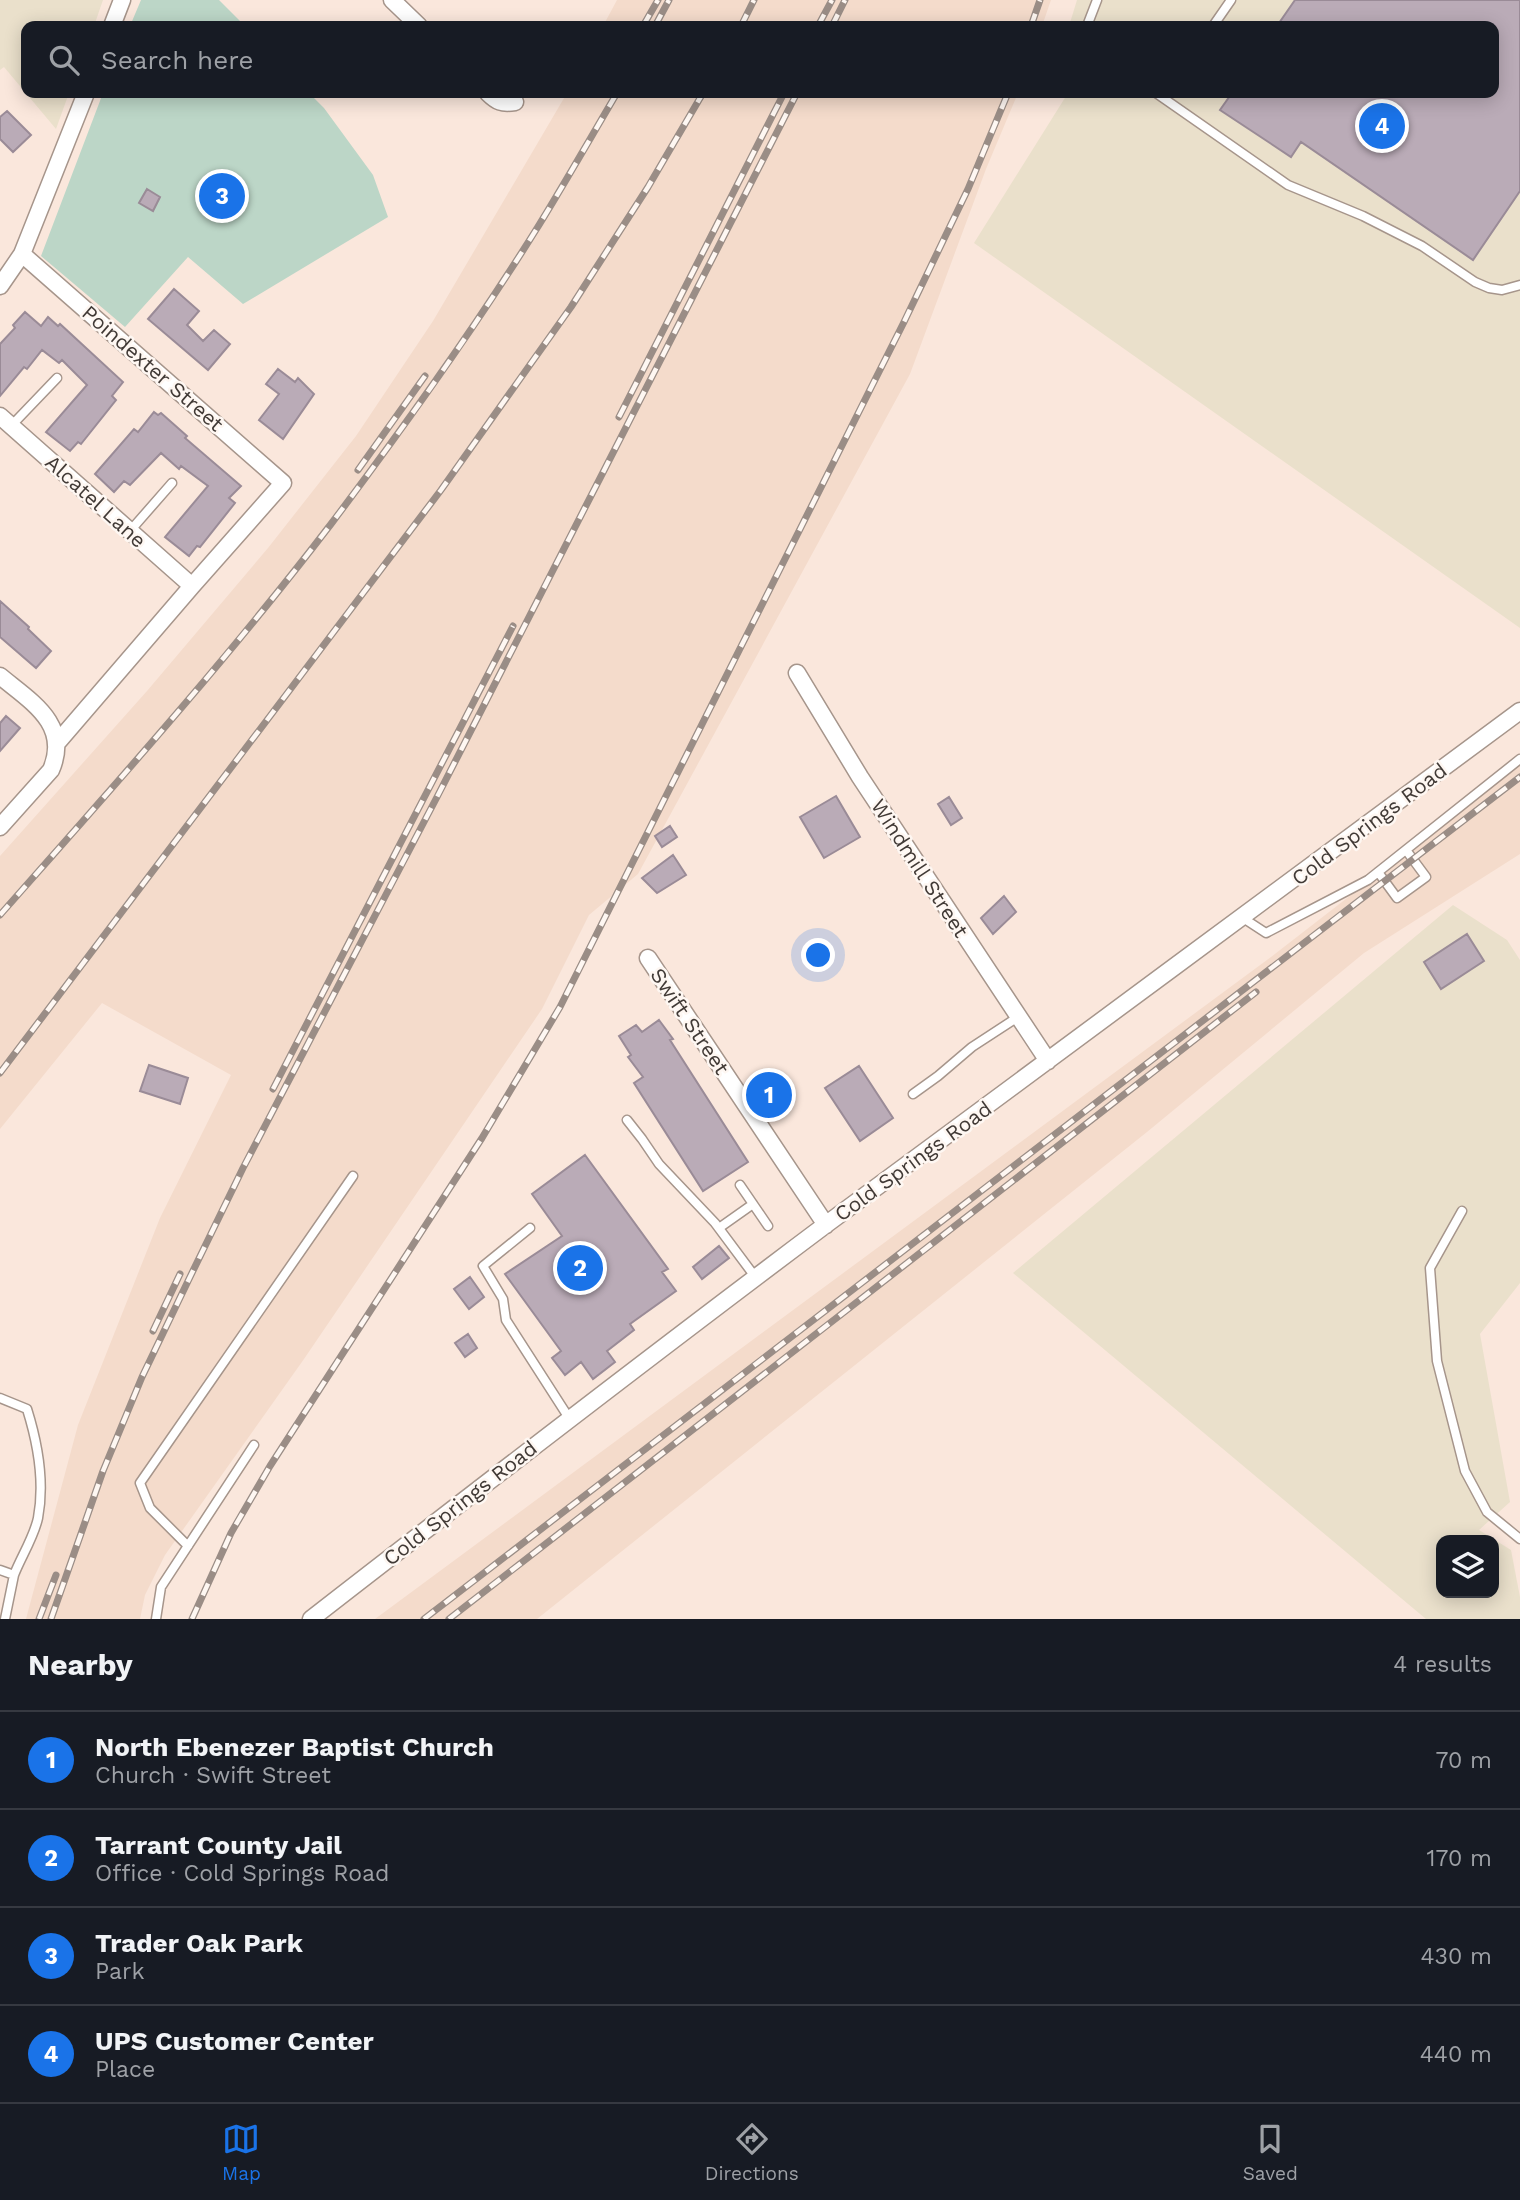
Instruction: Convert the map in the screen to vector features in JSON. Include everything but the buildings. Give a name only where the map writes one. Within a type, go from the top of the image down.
[{"type":"street","points":[[114,21],[122,0]]},
{"type":"street","points":[[392,0],[414,21]]},
{"type":"street","points":[[0,286],[22,254],[84,98]]},
{"type":"street","points":[[494,98],[503,104],[514,102]]},
{"type":"street","name":"Poindexter Street","points":[[22,254],[283,483],[192,586]]},
{"type":"street","name":"Alcatel Lane","points":[[6,421],[192,586]]},
{"type":"street","points":[[57,743],[192,586]]},
{"type":"street","name":"Windmill Street","points":[[797,673],[860,777],[1048,1061]]},
{"type":"street","points":[[0,676],[42,711],[57,743],[51,770],[0,827]]},
{"type":"street","name":"Cold Springs Road","points":[[312,1619],[569,1418],[825,1225],[1244,918],[1520,711]]},
{"type":"street","name":"Swift Street","points":[[648,958],[825,1225]]},
{"type":"lane","points":[[1089,21],[1097,0]]},
{"type":"lane","points":[[1216,21],[1231,0]]},
{"type":"lane","points":[[1167,98],[1288,185],[1363,216],[1422,246],[1475,282],[1502,290],[1520,285]]},
{"type":"lane","points":[[6,421],[57,378]]},
{"type":"lane","points":[[130,531],[172,484]]},
{"type":"lane","points":[[1244,918],[1266,933],[1368,880],[1520,759]]},
{"type":"lane","points":[[1378,872],[1397,898],[1426,877],[1406,850]]},
{"type":"lane","points":[[914,1094],[972,1047],[1018,1017]]},
{"type":"lane","points":[[627,1120],[659,1164],[719,1228],[756,1278]]},
{"type":"lane","points":[[188,1546],[150,1508],[140,1483],[353,1175]]},
{"type":"lane","points":[[740,1185],[768,1226]]},
{"type":"lane","points":[[719,1228],[753,1204]]},
{"type":"lane","points":[[1462,1211],[1430,1268],[1437,1361],[1465,1471],[1487,1512],[1520,1539]]},
{"type":"lane","points":[[530,1228],[484,1266],[503,1299],[506,1320],[569,1418]]},
{"type":"lane","points":[[0,1398],[27,1409],[35,1434],[41,1474],[38,1520],[14,1575],[5,1619]]},
{"type":"lane","points":[[156,1619],[161,1587],[254,1445]]},
{"type":"lane","points":[[0,1570],[14,1575]]},
{"type":"shaded area","points":[[0,0],[103,0],[96,21],[21,21],[21,87],[4,67],[0,70]]},
{"type":"shaded area","points":[[617,0],[1051,0],[1044,21],[606,21]]},
{"type":"shaded area","points":[[1077,0],[1520,0],[1520,628],[974,243],[1065,98],[1499,98],[1499,21],[1071,21]]},
{"type":"shaded area","points":[[30,98],[67,98],[56,129]]},
{"type":"shaded area","points":[[564,98],[1016,98],[986,169],[910,374],[638,874],[589,915],[542,1009],[304,1359],[165,1555],[145,1595],[140,1619],[26,1619],[78,1425],[160,1218],[231,1075],[102,1003],[0,1129],[0,856],[147,691],[268,548],[356,436],[433,321]]},
{"type":"shaded area","points":[[1520,764],[1520,854],[1364,953],[1147,1132],[537,1619],[375,1619],[1271,957]]},
{"type":"shaded area","points":[[1453,905],[1507,940],[1520,960],[1520,1283],[1480,1334],[1510,1502],[1479,1530],[1487,1535],[1436,1535],[1436,1598],[1499,1598],[1499,1542],[1511,1550],[1520,1597],[1520,1619],[1426,1619],[1013,1273]]},
{"type":"green space","points":[[141,0],[219,0],[240,21],[132,21]]},
{"type":"green space","points":[[101,98],[314,98],[373,175],[388,217],[243,304],[188,257],[125,327],[41,256]]},
{"type":"railway","points":[[646,21],[658,0]]},
{"type":"railway","points":[[658,21],[669,0]]},
{"type":"railway","points":[[744,21],[754,0]]},
{"type":"railway","points":[[821,21],[832,0]]},
{"type":"railway","points":[[834,21],[845,0]]},
{"type":"railway","points":[[1033,21],[1040,0]]},
{"type":"railway","points":[[0,915],[210,674],[331,524],[490,302],[614,98]]},
{"type":"railway","points":[[0,1073],[441,490],[571,307],[648,187],[700,98]]},
{"type":"railway","points":[[619,417],[781,98]]},
{"type":"railway","points":[[51,1619],[103,1471],[142,1377],[243,1168],[437,797],[794,98]]},
{"type":"railway","points":[[192,1619],[231,1533],[270,1466],[482,1138],[560,1007],[904,322],[968,189],[1006,98]]},
{"type":"railway","points":[[358,470],[425,376]]},
{"type":"railway","points":[[273,1089],[513,626]]},
{"type":"railway","points":[[424,1619],[1520,777]]},
{"type":"railway","points":[[449,1619],[1256,992]]},
{"type":"railway","points":[[153,1331],[180,1274]]},
{"type":"railway","points":[[39,1619],[56,1575]]},
{"type":"place","name":"UPS Customer Center","points":[[1382,126]]},
{"type":"place","name":"Trader Oak Park","points":[[222,196]]},
{"type":"place","name":"North Ebenezer Baptist Church","points":[[769,1095]]},
{"type":"place","name":"Tarrant County Jail","points":[[580,1268]]}]
